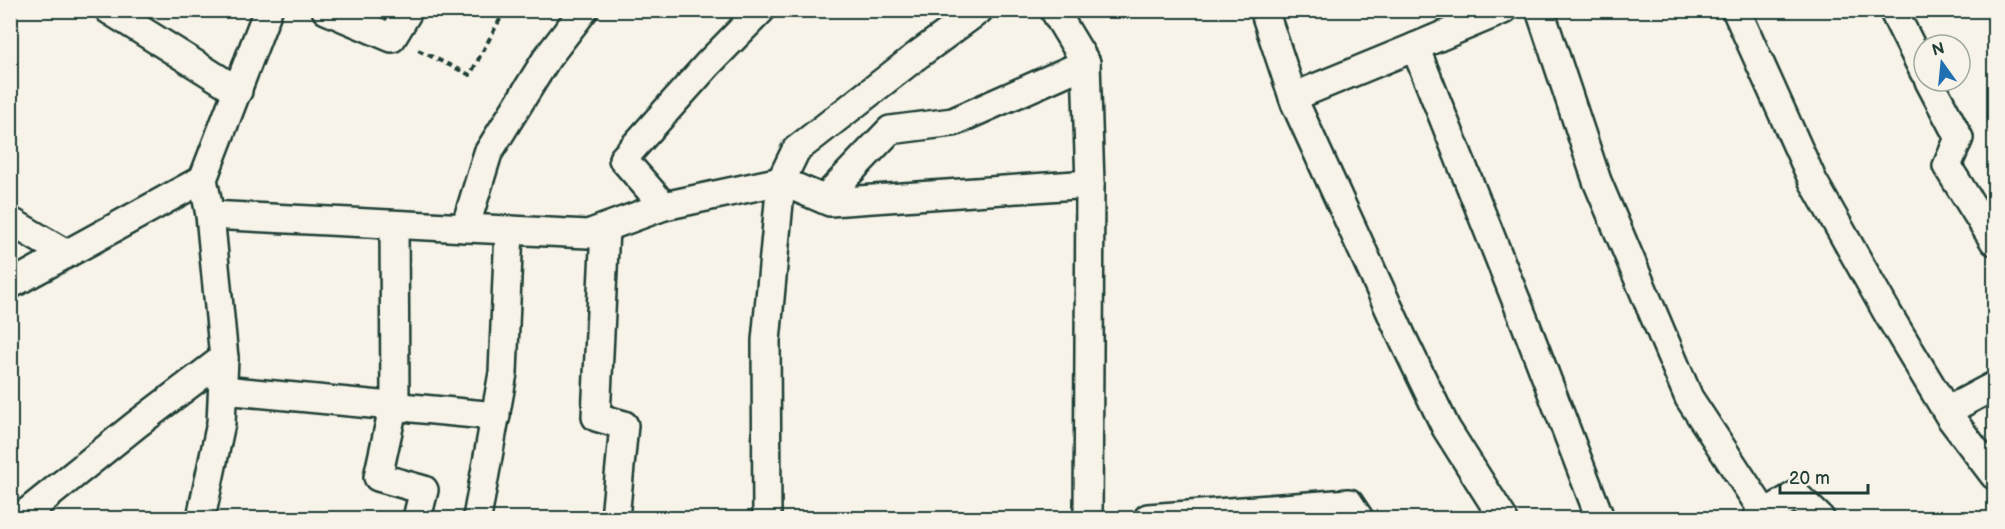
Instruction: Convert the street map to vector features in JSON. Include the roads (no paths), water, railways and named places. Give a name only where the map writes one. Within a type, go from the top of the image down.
[{"type":"street","points":[[109,10],[238,91]]},
{"type":"street","points":[[201,519],[221,423],[224,358],[210,215],[203,179],[268,10]]},
{"type":"street","points":[[326,10],[392,38],[409,10]]},
{"type":"street","points":[[465,228],[488,153],[547,58],[584,10]]},
{"type":"street","points":[[664,206],[623,159],[708,64],[761,10]]},
{"type":"street","points":[[767,519],[766,340],[781,181],[796,150],[979,10]]},
{"type":"street","points":[[1054,10],[1086,63],[1090,184],[1088,519]]},
{"type":"street","points":[[1264,10],[1293,97],[1403,339],[1446,428],[1498,518]]},
{"type":"street","points":[[1293,97],[1503,10]]},
{"type":"street","points":[[1540,10],[1597,181],[1689,398],[1761,516],[1796,495],[1820,519]]},
{"type":"street","points":[[1737,10],[1813,181],[1888,314],[1947,411],[1995,475]]},
{"type":"street","points":[[1893,10],[1912,48]]},
{"type":"street","points":[[1415,48],[1527,325],[1600,519]]},
{"type":"street","points":[[824,200],[890,130],[953,122],[1086,63]]},
{"type":"street","points":[[1935,93],[1959,138],[1947,166],[1995,242]]},
{"type":"street","points":[[10,285],[203,179]]},
{"type":"street","points":[[210,215],[588,234],[664,206],[781,181],[830,202],[1090,184]]},
{"type":"street","points":[[10,221],[66,254]]},
{"type":"street","points":[[394,225],[393,405],[378,477],[424,490],[417,519]]},
{"type":"street","points":[[605,228],[596,417],[624,425],[615,519]]},
{"type":"street","points":[[477,519],[503,373],[509,230]]},
{"type":"street","points":[[27,517],[137,424],[224,358]]},
{"type":"street","points":[[1947,411],[1995,386]]},
{"type":"street","points":[[223,390],[496,416]]},
{"type":"street","points":[[1148,519],[1349,503],[1359,519]]}]
